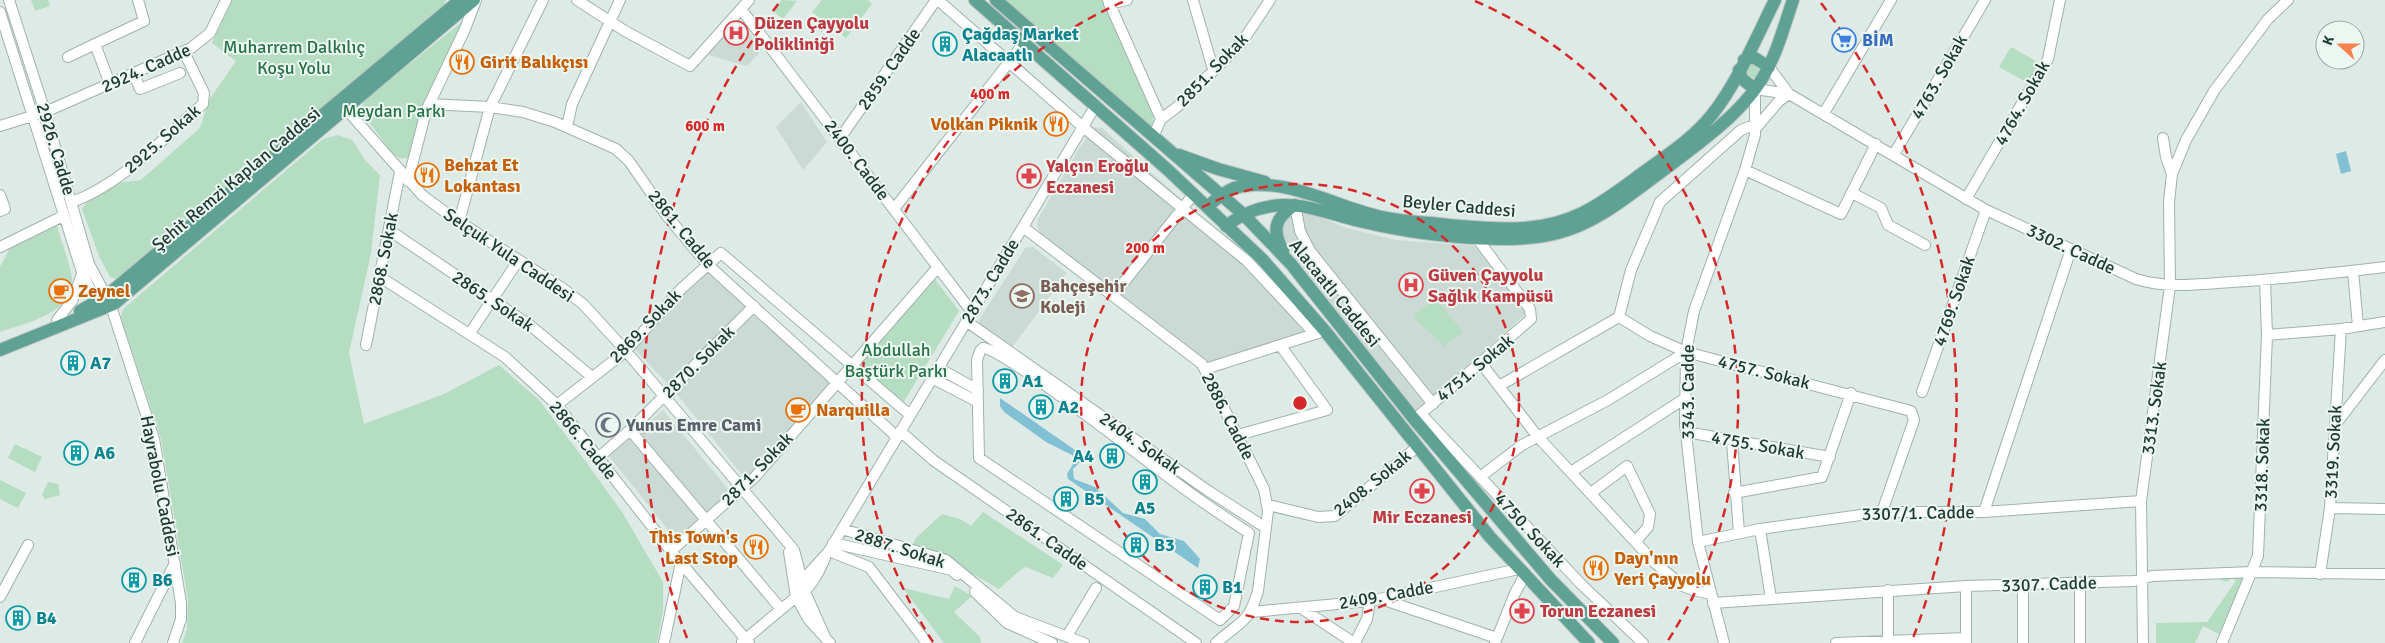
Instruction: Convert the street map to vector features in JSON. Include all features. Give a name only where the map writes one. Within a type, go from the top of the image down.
[{"type":"main road","name":"Şehit Remzi Kaplan Caddesi","points":[[343,105],[442,14],[460,0]]},
{"type":"main road","name":"Şehit Remzi Kaplan Caddesi","points":[[0,350],[104,304],[343,105],[475,0]]},
{"type":"main road","name":"Alacaatlı Caddesi","points":[[975,0],[1096,105],[1262,259],[1320,332],[1522,572],[1588,643]]},
{"type":"main road","name":"Alacaatlı Caddesi","points":[[996,0],[1222,195],[1291,264],[1568,598],[1612,643]]},
{"type":"main road","name":"Beyler Caddesi","points":[[1206,207],[1222,195],[1243,187],[1284,187],[1375,216],[1402,220],[1487,229],[1526,229],[1555,224],[1574,217],[1599,203],[1691,136],[1717,108],[1742,65],[1775,0]]},
{"type":"main road","name":"Beyler Caddesi","points":[[1226,226],[1243,214],[1267,206],[1295,205],[1378,225],[1476,237],[1502,239],[1539,237],[1558,233],[1595,218],[1674,162],[1716,128],[1756,89],[1769,66],[1793,0]]},
{"type":"main road","points":[[1756,89],[1742,79],[1742,65],[1753,57],[1769,66]]},
{"type":"main road","points":[[1168,150],[1213,168],[1284,187]]},
{"type":"main road","points":[[1291,264],[1277,240],[1276,229],[1278,218],[1283,212],[1295,205]]},
{"type":"main road","name":"Şehit Remzi Kaplan Caddesi","points":[[0,341],[104,304]]},
{"type":"street","name":"2926. Cadde","points":[[8,0],[45,112],[89,264],[104,304]]},
{"type":"street","points":[[68,57],[144,21],[138,0]]},
{"type":"street","name":"2924. Cadde","points":[[0,126],[45,112],[184,52],[198,44],[210,33],[226,0]]},
{"type":"street","points":[[442,14],[449,0]]},
{"type":"street","points":[[408,181],[420,129],[429,104],[459,42],[475,0]]},
{"type":"street","points":[[459,222],[490,107],[542,0]]},
{"type":"street","points":[[577,0],[690,66],[749,0]]},
{"type":"street","points":[[567,127],[572,104],[620,0]]},
{"type":"street","points":[[937,0],[1083,127],[1247,261],[1320,332],[1205,369]]},
{"type":"street","name":"2859. Cadde","points":[[841,137],[937,0]]},
{"type":"street","points":[[1127,0],[1109,2],[1161,119]]},
{"type":"street","points":[[1193,0],[1213,68]]},
{"type":"street","name":"2851. Sokak","points":[[1153,137],[1161,119],[1177,107],[1213,68],[1242,42],[1270,0]]},
{"type":"street","points":[[1824,113],[1891,0]]},
{"type":"street","name":"4763. Sokak","points":[[1894,154],[1985,0]]},
{"type":"street","name":"4764. Sokak","points":[[1966,199],[2048,59],[2060,0]]},
{"type":"street","points":[[2172,174],[2186,140],[2214,91],[2268,19],[2288,0]]},
{"type":"street","name":"2400. Cadde","points":[[741,9],[841,137],[972,312]]},
{"type":"street","name":"2926. Cadde","points":[[0,12],[82,274],[104,304]]},
{"type":"street","points":[[894,209],[1024,43]]},
{"type":"street","points":[[94,44],[110,84]]},
{"type":"street","name":"2925. Sokak","points":[[72,202],[92,193],[122,174],[203,104],[204,93],[184,52]]},
{"type":"street","name":"3302. Cadde","points":[[1769,66],[1789,94]]},
{"type":"street","points":[[134,74],[140,89],[180,73]]},
{"type":"street","name":"3302. Cadde","points":[[1756,89],[1789,94],[1894,154],[1986,210],[2136,279],[2170,286],[2265,280],[2385,267]]},
{"type":"street","name":"3343. Cadde","points":[[1724,643],[1698,542],[1686,432],[1684,400],[1686,352],[1696,304],[1745,170],[1756,128],[1756,89]]},
{"type":"street","points":[[1499,386],[1619,317],[1631,270],[1660,202],[1741,130],[1749,127],[1756,128],[1779,102],[1789,94]]},
{"type":"street","name":"2861. Cadde","points":[[429,104],[490,107],[523,112],[567,127],[616,149],[629,162],[667,216],[707,264],[837,382],[933,460],[1196,643]]},
{"type":"street","name":"Selçuk Yula Caddesi","points":[[343,105],[408,181],[429,201],[576,299],[626,350],[785,542],[794,550],[801,590]]},
{"type":"street","name":"2873. Cadde","points":[[745,642],[801,590],[831,546],[1096,105]]},
{"type":"street","points":[[2163,138],[2172,174]]},
{"type":"street","points":[[1745,170],[1841,214],[1876,144]]},
{"type":"street","name":"2868. Sokak","points":[[366,345],[400,172]]},
{"type":"street","name":"3313. Sokak","points":[[2143,643],[2141,501],[2170,286],[2169,202],[2172,174]]},
{"type":"street","points":[[1852,193],[1881,208],[1888,225],[1925,245]]},
{"type":"street","points":[[0,195],[5,210],[0,211]]},
{"type":"street","points":[[1113,296],[1193,195]]},
{"type":"street","points":[[1295,205],[1300,231],[1310,252],[1433,404]]},
{"type":"street","name":"4769. Sokak","points":[[1922,392],[1986,210]]},
{"type":"street","points":[[0,247],[63,216]]},
{"type":"street","name":"2886. Cadde","points":[[1023,227],[1197,359],[1205,369],[1264,490],[1268,505],[1258,591],[1252,612]]},
{"type":"street","name":"2865. Sokak","points":[[389,230],[557,345],[592,377]]},
{"type":"street","name":"4751. Sokak","points":[[1418,416],[1530,322],[1532,316],[1530,309],[1476,237]]},
{"type":"street","points":[[1984,512],[2071,249]]},
{"type":"street","name":"2861. Cadde","points":[[721,253],[910,415]]},
{"type":"street","name":"2869. Sokak","points":[[557,405],[626,350],[681,288],[721,253]]},
{"type":"street","points":[[470,334],[518,261]]},
{"type":"street","name":"2871. Sokak","points":[[671,551],[755,477],[938,267]]},
{"type":"street","points":[[2353,271],[2358,326]]},
{"type":"street","points":[[57,320],[72,302],[82,274]]},
{"type":"street","name":"2866. Cadde","points":[[380,277],[470,334],[519,368],[557,405],[745,642]]},
{"type":"street","name":"3318. Sokak","points":[[2222,643],[2258,556],[2267,334],[2265,280]]},
{"type":"street","name":"Hayrabolu Caddesi","points":[[104,304],[120,331],[154,439],[182,614],[173,643]]},
{"type":"street","name":"2870. Sokak","points":[[598,458],[630,430],[754,306]]},
{"type":"street","name":"4757. Sokak","points":[[1619,317],[1656,339],[1686,352],[1907,408],[1913,413],[1914,420],[1882,512]]},
{"type":"street","name":"2404. Sokak","points":[[966,321],[1207,490],[1266,528]]},
{"type":"street","points":[[2267,334],[2341,329],[2385,322]]},
{"type":"street","name":"3319. Sokak","points":[[2320,574],[2330,508],[2341,329]]},
{"type":"street","points":[[1238,435],[1327,410],[1280,345]]},
{"type":"street","points":[[983,348],[987,348],[1045,386],[1186,490],[1249,533],[1234,606],[1220,620],[979,458],[978,402],[978,356],[983,348]]},
{"type":"street","points":[[1480,477],[1522,444],[1608,400],[1686,352]]},
{"type":"street","points":[[2335,425],[2385,360]]},
{"type":"street","name":"3307. Cadde","points":[[1481,363],[1538,437],[1655,563],[1683,586],[1712,598],[1771,599],[1888,590],[2134,581],[2152,576],[2252,572],[2385,574]]},
{"type":"street","points":[[938,368],[978,390]]},
{"type":"street","points":[[932,378],[978,402]]},
{"type":"street","points":[[1734,493],[1822,477],[1851,393]]},
{"type":"street","points":[[1571,472],[1684,400]]},
{"type":"street","name":"4750. Sokak","points":[[1418,416],[1480,477],[1580,584],[1643,643]]},
{"type":"street","points":[[630,430],[781,609]]},
{"type":"street","name":"4755. Sokak","points":[[1686,432],[1830,457]]},
{"type":"street","points":[[1732,441],[1734,493],[1739,533]]},
{"type":"street","name":"2408. Sokak","points":[[1268,505],[1318,517],[1335,516],[1417,447]]},
{"type":"street","points":[[1591,493],[1627,466],[1650,514],[1648,527],[1636,541]]},
{"type":"street","name":"3307/1. Cadde","points":[[1698,542],[1760,529],[1882,512],[1984,512],[2141,501]]},
{"type":"street","points":[[2330,508],[2385,509]]},
{"type":"street","name":"2887. Sokak","points":[[842,529],[946,560],[1015,617],[1084,643]]},
{"type":"street","points":[[1760,529],[1771,599]]},
{"type":"street","name":"Selçuk Yula Caddesi","points":[[785,542],[809,620],[827,640]]},
{"type":"street","points":[[0,597],[28,546]]},
{"type":"street","points":[[831,546],[855,548],[952,570],[1007,623],[1052,643]]},
{"type":"street","points":[[831,546],[869,566]]},
{"type":"street","points":[[855,548],[927,643]]},
{"type":"street","points":[[665,642],[680,562]]},
{"type":"street","points":[[135,643],[175,563]]},
{"type":"street","points":[[1382,599],[1496,641],[1522,572]]},
{"type":"street","name":"2409. Cadde","points":[[1252,612],[1370,601],[1522,572]]},
{"type":"street","points":[[2080,582],[2080,643]]},
{"type":"street","points":[[1568,598],[1580,584]]},
{"type":"street","points":[[2023,584],[2023,643]]},
{"type":"street","points":[[1836,643],[1966,640],[1966,586]]},
{"type":"street","points":[[1067,636],[1096,588]]},
{"type":"street","points":[[1888,590],[1888,642]]},
{"type":"street","points":[[1301,608],[1354,643],[1367,619],[1370,601]]},
{"type":"street","points":[[1220,642],[1242,624],[1252,612]]},
{"type":"shaded area","name":"Düzen Çayyolu Polikliniği","points":[[737,17],[762,50],[747,66],[705,54]]},
{"type":"shaded area","points":[[801,102],[827,142],[803,170],[776,127]]},
{"type":"shaded area","points":[[1095,127],[1102,128],[1287,295],[1311,332],[1205,363],[1040,233],[1037,226],[1038,219],[1081,145]]},
{"type":"shaded area","name":"Güven Çayyolu Sağlık Kampüsü","points":[[1311,213],[1343,227],[1395,240],[1475,246],[1527,313],[1416,411],[1295,257],[1283,235],[1283,224],[1290,216]]},
{"type":"shaded area","name":"Bahçeşehir Koleji","points":[[1026,247],[1033,247],[1067,273],[1011,349],[981,328],[979,320]]},
{"type":"shaded area","points":[[706,270],[830,380],[831,389],[747,481],[676,393],[633,347]]},
{"type":"shaded area","points":[[663,410],[733,495],[677,541],[609,456]]},
{"type":"green space","points":[[31,0],[48,0],[50,6],[35,11]]},
{"type":"green space","name":"Muharrem Dalkılıç Koşu Yolu","points":[[232,0],[446,0],[442,8],[118,279],[110,277],[99,256],[82,209],[86,203],[116,183],[141,180],[200,128],[209,100],[236,61],[212,43]]},
{"type":"green space","points":[[782,0],[797,1],[783,19],[773,11]]},
{"type":"green space","points":[[822,0],[868,0],[872,4],[846,38],[812,12]]},
{"type":"green space","points":[[1004,0],[1104,0],[1154,115],[1152,127]]},
{"type":"green space","name":"Meydan Parkı","points":[[468,17],[412,156],[398,157],[393,154],[363,114],[362,106],[366,99]]},
{"type":"green space","points":[[2011,47],[2041,64],[2030,84],[1999,67]]},
{"type":"green space","points":[[1749,64],[1755,64],[1759,71],[1755,78],[1749,78],[1745,74],[1745,68]]},
{"type":"green space","points":[[337,135],[352,140],[366,161],[380,175],[371,253],[349,353],[364,424],[444,394],[499,365],[539,400],[586,462],[622,512],[663,582],[663,610],[657,643],[182,643],[187,629],[188,600],[161,439],[121,318],[123,309],[323,139]]},
{"type":"green space","points":[[57,226],[72,277],[69,293],[63,302],[44,316],[0,332],[0,267],[11,246]]},
{"type":"green space","name":"Abdullah Baştürk Parkı","points":[[934,278],[959,311],[903,403],[857,363]]},
{"type":"green space","points":[[1435,298],[1463,332],[1444,346],[1413,317]]},
{"type":"green space","points":[[15,444],[42,457],[35,472],[8,458]]},
{"type":"green space","points":[[0,480],[26,493],[18,508],[0,499]]},
{"type":"green space","points":[[48,482],[58,484],[60,495],[45,499],[42,495]]},
{"type":"green space","points":[[983,512],[1063,565],[1053,578],[1026,567],[999,589],[966,570],[908,554],[916,538],[942,514],[960,519],[971,526]]},
{"type":"green space","points":[[2242,575],[2246,579],[2221,635],[2203,626],[2195,643],[2156,643],[2156,623],[2207,622],[2236,581],[2233,578],[2226,582],[2219,579]]},
{"type":"green space","points":[[955,586],[972,596],[954,612],[980,637],[981,643],[944,643],[903,588],[949,599]]},
{"type":"water","points":[[2346,151],[2351,171],[2341,174],[2336,154]]},
{"type":"water","points":[[1000,398],[1085,457],[1073,469],[1074,479],[1095,487],[1123,513],[1145,519],[1160,534],[1184,541],[1200,559],[1198,568],[1068,479],[1067,474],[1075,461],[1072,455],[1046,442],[1004,412],[1000,406]]},
{"type":"place","name":"Düzen Çayyolu Polikliniği","points":[[736,33]]},
{"type":"place","name":"BİM","points":[[1844,40]]},
{"type":"place","name":"Çağdaş Market Alacaatlı","points":[[945,44]]},
{"type":"place","name":"Girit Balıkçısı","points":[[462,62]]},
{"type":"place","name":"Volkan Piknik","points":[[1056,124]]},
{"type":"place","name":"Behzat Et Lokantası","points":[[427,175]]},
{"type":"place","name":"Yalçın Eroğlu Eczanesi","points":[[1029,176]]},
{"type":"place","name":"Güven Çayyolu Sağlık Kampüsü","points":[[1411,285]]},
{"type":"place","name":"Zeynel","points":[[61,291]]},
{"type":"place","name":"Bahçeşehir Koleji","points":[[1022,296]]},
{"type":"place","name":"A7","points":[[73,363]]},
{"type":"place","name":"A1","points":[[1005,381]]},
{"type":"place","name":"A2","points":[[1041,407]]},
{"type":"place","name":"Narquilla","points":[[798,410]]},
{"type":"place","name":"Yunus Emre Cami","points":[[608,425]]},
{"type":"place","name":"A6","points":[[76,453]]},
{"type":"place","name":"A4","points":[[1112,456]]},
{"type":"place","name":"A5","points":[[1145,482]]},
{"type":"place","name":"Mir Eczanesi","points":[[1422,491]]},
{"type":"place","name":"B5","points":[[1066,499]]},
{"type":"place","name":"B3","points":[[1136,545]]},
{"type":"place","name":"This Town's Last Stop","points":[[756,547]]},
{"type":"place","name":"Dayı'nın Yeri Çayyolu","points":[[1596,568]]},
{"type":"place","name":"B6","points":[[134,580]]},
{"type":"place","name":"B1","points":[[1205,587]]},
{"type":"place","name":"Torun Eczanesi","points":[[1522,611]]},
{"type":"place","name":"B4","points":[[18,618]]}]
